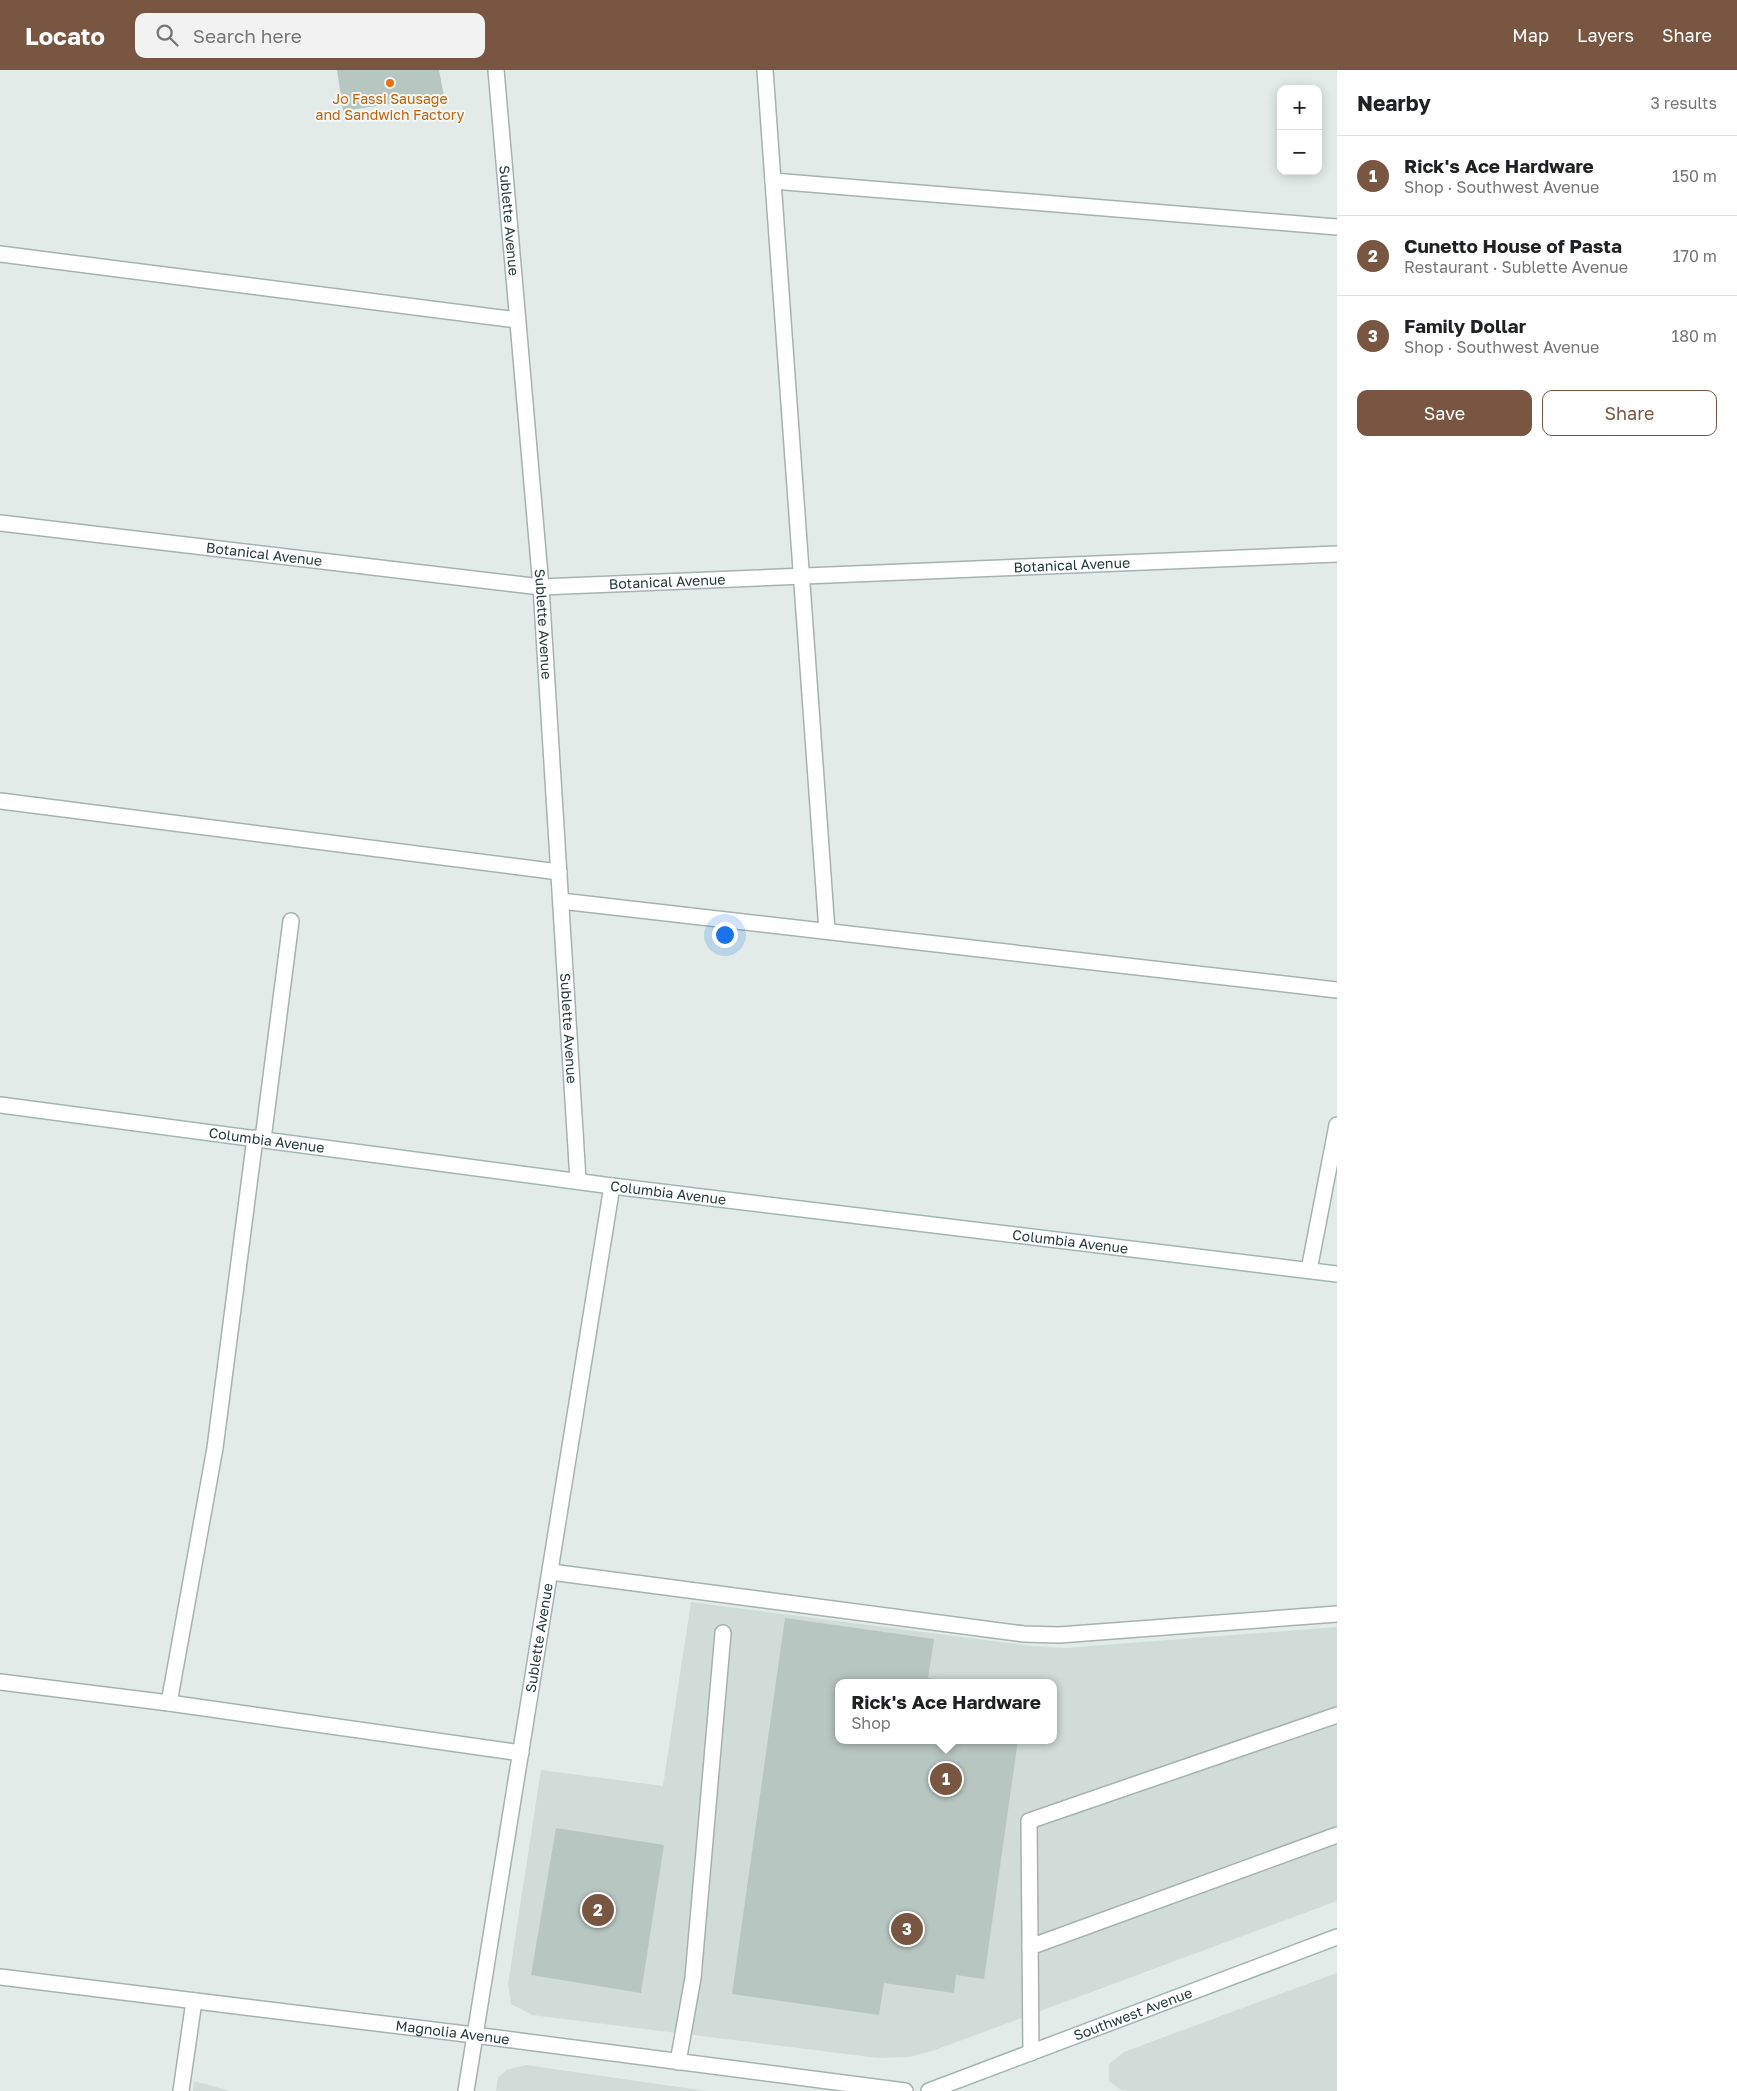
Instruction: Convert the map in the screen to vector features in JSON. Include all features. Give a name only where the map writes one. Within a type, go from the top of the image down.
[{"type":"street","name":"Sublette Avenue","points":[[496,70],[541,587],[578,1180]]},
{"type":"street","points":[[765,70],[827,931]]},
{"type":"street","points":[[773,181],[1337,226]]},
{"type":"street","points":[[0,254],[517,320]]},
{"type":"street","name":"Botanical Avenue","points":[[0,523],[541,587],[1337,554]]},
{"type":"street","points":[[0,801],[559,872]]},
{"type":"street","points":[[561,900],[1337,990]]},
{"type":"street","points":[[169,1703],[215,1448],[291,921]]},
{"type":"street","name":"Columbia Avenue","points":[[0,1105],[612,1186],[1337,1274]]},
{"type":"street","points":[[1309,1270],[1337,1125]]},
{"type":"street","name":"Sublette Avenue","points":[[466,2091],[612,1186]]},
{"type":"street","points":[[551,1572],[1024,1634],[1059,1635],[1337,1614]]},
{"type":"street","points":[[678,2062],[693,1978],[723,1633]]},
{"type":"street","points":[[0,1682],[169,1703],[521,1753]]},
{"type":"street","points":[[1031,2053],[1029,1821],[1337,1715]]},
{"type":"street","points":[[1030,1947],[1337,1835]]},
{"type":"street","name":"Southwest Avenue","points":[[929,2091],[1337,1937]]},
{"type":"street","name":"Magnolia Avenue","points":[[0,1977],[474,2035],[905,2091]]},
{"type":"street","points":[[181,2091],[194,2001]]},
{"type":"shaded area","points":[[691,1602],[1023,1645],[1064,1648],[1337,1627],[1337,1901],[935,2050],[910,2057],[878,2058],[532,2015],[511,2004],[508,1984],[541,1770],[663,1786]]},
{"type":"shaded area","points":[[1337,1973],[1337,2091],[1128,2091],[1121,2090],[1109,2081],[1109,2064],[1124,2052]]},
{"type":"shaded area","points":[[526,2065],[706,2091],[496,2091],[498,2078],[506,2070]]},
{"type":"shaded area","points":[[194,2081],[230,2091],[193,2091]]},
{"type":"building","name":"Jo Fassi Sausage and Sandwich Factory","points":[[337,70],[439,70],[444,96],[343,111]]},
{"type":"building","points":[[785,1618],[934,1639],[928,1678],[936,1679],[835,1679],[835,1744],[1017,1744],[984,1979],[956,1975],[954,1993],[884,1983],[879,2015],[732,1994]]},
{"type":"building","points":[[556,1828],[664,1845],[641,1993],[531,1975]]},
{"type":"place","name":"Jo Fassi Sausage and Sandwich Factory","points":[[390,83]]},
{"type":"place","name":"Rick's Ace Hardware","points":[[946,1779]]},
{"type":"place","name":"Cunetto House of Pasta","points":[[598,1910]]},
{"type":"place","name":"Family Dollar","points":[[907,1929]]}]
